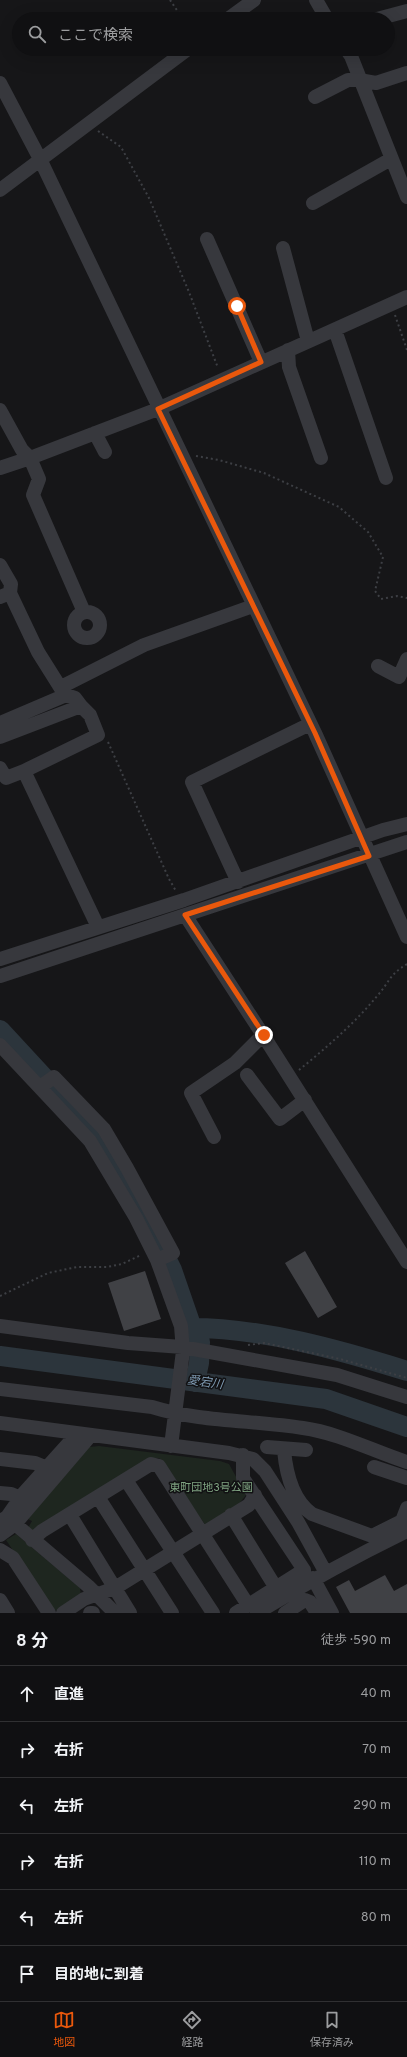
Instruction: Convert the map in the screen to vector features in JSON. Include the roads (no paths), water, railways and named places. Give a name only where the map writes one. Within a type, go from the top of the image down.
[{"type":"street","points":[[238,12],[254,0]]},
{"type":"street","points":[[316,0],[323,12]]},
{"type":"street","points":[[395,14],[407,11]]},
{"type":"street","points":[[0,190],[179,56]]},
{"type":"street","points":[[351,56],[359,80],[407,197]]},
{"type":"street","points":[[315,97],[348,80],[376,83],[407,74]]},
{"type":"street","points":[[0,83],[40,159],[179,453],[310,724],[407,937]]},
{"type":"street","points":[[313,203],[391,160]]},
{"type":"street","points":[[207,239],[261,362]]},
{"type":"street","points":[[284,248],[308,341]]},
{"type":"street","points":[[0,468],[158,409],[407,298]]},
{"type":"street","points":[[335,330],[386,478]]},
{"type":"street","points":[[288,350],[289,366],[321,458]]},
{"type":"street","points":[[0,410],[22,450],[30,458],[40,479],[33,495],[84,612]]},
{"type":"street","points":[[95,433],[105,452]]},
{"type":"street","points":[[0,565],[11,584],[5,595],[38,652],[63,691],[75,698],[80,706],[90,715],[98,735],[24,771],[6,778],[0,768]]},
{"type":"street","points":[[0,723],[63,691],[144,645],[253,606]]},
{"type":"street","points":[[378,666],[403,679],[407,659]]},
{"type":"street","points":[[0,737],[80,706]]},
{"type":"street","points":[[238,882],[192,782],[310,724]]},
{"type":"street","points":[[24,771],[98,928]]},
{"type":"street","points":[[0,959],[238,882],[362,839],[383,830],[407,824]]},
{"type":"street","points":[[0,976],[369,856],[407,842]]},
{"type":"street","points":[[185,915],[264,1035],[407,1262]]},
{"type":"street","points":[[214,1137],[191,1093],[234,1063],[264,1035]]},
{"type":"street","points":[[0,1045],[75,1123],[90,1141],[109,1169],[137,1218],[156,1256],[181,1326],[185,1349],[171,1446]]},
{"type":"street","points":[[247,1075],[280,1120],[304,1100]]},
{"type":"street","points":[[40,1087],[54,1077],[104,1130],[173,1252],[156,1256]]},
{"type":"street","points":[[75,1123],[86,1112]]},
{"type":"street","points":[[109,1169],[122,1161]]},
{"type":"street","points":[[137,1218],[150,1210]]},
{"type":"street","points":[[0,1326],[212,1353],[337,1375],[407,1397]]},
{"type":"street","points":[[0,1389],[152,1407],[175,1414],[311,1429],[333,1434],[407,1462]]},
{"type":"street","points":[[0,1423],[243,1455],[253,1459],[265,1471],[298,1522],[326,1573]]},
{"type":"street","points":[[0,1521],[7,1517],[20,1498],[47,1468],[84,1435]]},
{"type":"street","points":[[0,1535],[15,1524],[84,1435]]},
{"type":"street","points":[[267,1447],[284,1450],[306,1450]]},
{"type":"street","points":[[284,1450],[286,1470],[292,1488],[307,1510],[312,1514],[372,1536],[402,1521],[407,1508]]},
{"type":"street","points":[[243,1455],[243,1478],[304,1570],[276,1588],[252,1609]]},
{"type":"street","points":[[0,1459],[35,1463],[47,1468]]},
{"type":"street","points":[[32,1540],[42,1531],[151,1464],[160,1466],[252,1609]]},
{"type":"street","points":[[374,1467],[407,1478]]},
{"type":"street","points":[[126,1480],[213,1613]]},
{"type":"street","points":[[0,1493],[11,1494],[20,1498]]},
{"type":"street","points":[[63,1613],[84,1599],[114,1588],[249,1505],[255,1495]]},
{"type":"street","points":[[98,1497],[172,1613]]},
{"type":"street","points":[[70,1515],[130,1613]]},
{"type":"street","points":[[231,1516],[276,1588]]},
{"type":"street","points":[[15,1524],[96,1594],[115,1613]]},
{"type":"street","points":[[236,1613],[252,1609],[407,1531]]},
{"type":"street","points":[[0,1550],[14,1558],[50,1613]]},
{"type":"street","points":[[313,1578],[332,1613]]},
{"type":"street","points":[[0,1600],[8,1613]]},
{"type":"street","points":[[285,1613],[305,1600],[310,1602],[317,1613]]},
{"type":"waterway","points":[[0,1030],[97,1135],[129,1184],[172,1270],[192,1328],[200,1342],[199,1363],[195,1382]]},
{"type":"waterway","points":[[192,1328],[219,1329],[273,1336],[355,1355],[407,1371]]},
{"type":"waterway","name":"愛宕川","points":[[0,1356],[326,1399],[407,1427]]},
{"type":"park label","name":"東町団地3号公園","points":[[211,1488]]}]
